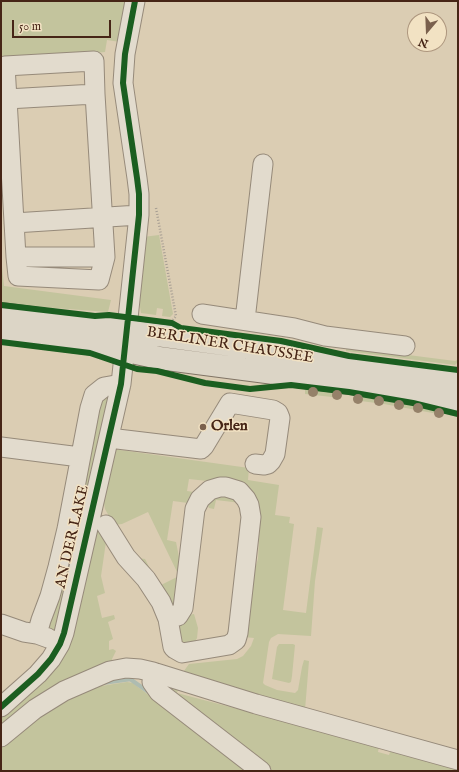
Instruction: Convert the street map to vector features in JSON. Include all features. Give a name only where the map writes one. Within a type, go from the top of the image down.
[{"type":"main road","name":"BERLINER CHAUSSEE","points":[[1,314],[126,340],[246,347],[382,372],[458,381]]},
{"type":"main road","name":"BERLINER CHAUSSEE","points":[[1,332],[95,344],[126,340]]},
{"type":"main road","name":"BERLINER CHAUSSEE","points":[[126,340],[143,356],[374,386],[458,402]]},
{"type":"street","name":"AN DER LAKE","points":[[1,707],[38,674],[51,659],[60,644],[64,633],[121,384],[139,215],[139,194],[123,83],[125,54],[135,1]]},
{"type":"street","points":[[94,61],[95,94],[105,257],[16,257],[5,66],[94,61]]},
{"type":"street","points":[[7,99],[95,94]]},
{"type":"street","points":[[245,320],[263,164]]},
{"type":"street","points":[[14,223],[139,215]]},
{"type":"street","points":[[202,314],[294,328],[325,336],[337,341],[405,346]]},
{"type":"street","name":"AN DER LAKE","points":[[37,634],[58,567],[67,529],[90,408],[94,395],[104,387],[121,384]]},
{"type":"street","points":[[109,438],[198,450],[204,446],[230,403],[273,410],[278,413],[280,418],[275,454],[268,464],[255,464]]},
{"type":"street","points":[[1,447],[80,457]]},
{"type":"street","points":[[106,525],[126,557],[151,585],[161,602],[168,619],[173,647],[180,652],[230,644],[237,637],[251,517],[249,505],[246,499],[239,491],[226,487],[215,488],[206,493],[197,504],[195,509],[183,608],[178,616],[168,619]]},
{"type":"street","points":[[1,624],[24,632],[37,634],[60,644]]},
{"type":"street","points":[[1,737],[35,709],[64,691],[94,676],[126,668],[153,672],[256,704],[458,760]]},
{"type":"street","points":[[153,672],[152,682],[159,692],[261,771]]},
{"type":"green space","points":[[1,1],[129,1],[120,42],[107,40],[105,52],[1,61]]},
{"type":"green space","points":[[159,235],[173,314],[170,317],[162,316],[163,309],[157,308],[156,315],[141,313],[138,295],[143,237]]},
{"type":"green space","points":[[1,257],[4,286],[111,300],[108,312],[1,304]]},
{"type":"green space","points":[[346,347],[455,361],[457,360],[457,363],[455,365],[346,351]]},
{"type":"green space","points":[[305,390],[341,393],[341,398],[305,394]]},
{"type":"green space","points":[[112,395],[54,633],[46,630],[99,398]]},
{"type":"green space","points":[[354,396],[405,404],[444,413],[438,414],[353,400]]},
{"type":"green space","points":[[113,449],[249,468],[248,480],[279,485],[275,515],[290,517],[289,523],[294,524],[283,610],[306,613],[317,527],[323,528],[315,581],[311,636],[278,634],[271,638],[269,642],[263,683],[277,690],[295,693],[298,690],[304,660],[309,661],[305,710],[458,750],[458,755],[181,675],[189,664],[237,659],[243,656],[251,646],[254,638],[244,637],[251,580],[258,559],[260,518],[226,483],[189,479],[187,491],[194,492],[188,503],[173,501],[167,540],[176,542],[182,572],[174,605],[171,606],[138,558],[145,559],[159,586],[179,576],[148,512],[122,524],[114,525],[105,509],[103,498]]},
{"type":"green space","points":[[222,492],[234,494],[241,499],[246,507],[246,516],[240,515],[241,503],[216,500],[214,509],[209,508],[208,506],[203,508],[210,497]]},
{"type":"green space","points":[[98,529],[106,542],[101,576],[105,593],[97,596],[102,618],[114,615],[115,619],[108,622],[113,639],[109,641],[109,650],[113,649],[116,651],[112,659],[113,665],[1,731],[1,713],[37,682],[93,531]]},
{"type":"green space","points":[[194,614],[198,628],[197,638],[195,642],[185,647],[176,634],[185,616]]},
{"type":"green space","points":[[279,644],[295,645],[292,676],[291,682],[289,683],[272,679],[277,647]]},
{"type":"green space","points":[[163,677],[180,684],[177,693],[379,746],[378,752],[389,755],[391,749],[458,769],[458,771],[267,771],[169,697]]},
{"type":"green space","points":[[127,682],[133,683],[250,771],[1,771],[1,748],[40,717],[79,694],[101,686]]},
{"type":"waterway","points":[[130,679],[150,693]]},
{"type":"waterway","points":[[103,683],[132,679]]},
{"type":"cycle path","points":[[1,707],[38,674],[51,659],[60,644],[64,633],[121,384],[139,215],[139,194],[123,83],[125,54],[135,1]]},
{"type":"cycle path","points":[[1,305],[95,316],[109,315],[172,323],[181,328],[281,341],[349,356],[458,370]]},
{"type":"cycle path","points":[[1,342],[90,353],[137,369],[157,371],[205,383],[250,389],[291,385],[349,392],[413,403],[458,414]]},
{"type":"place","name":"Orlen","points":[[203,427]]}]
